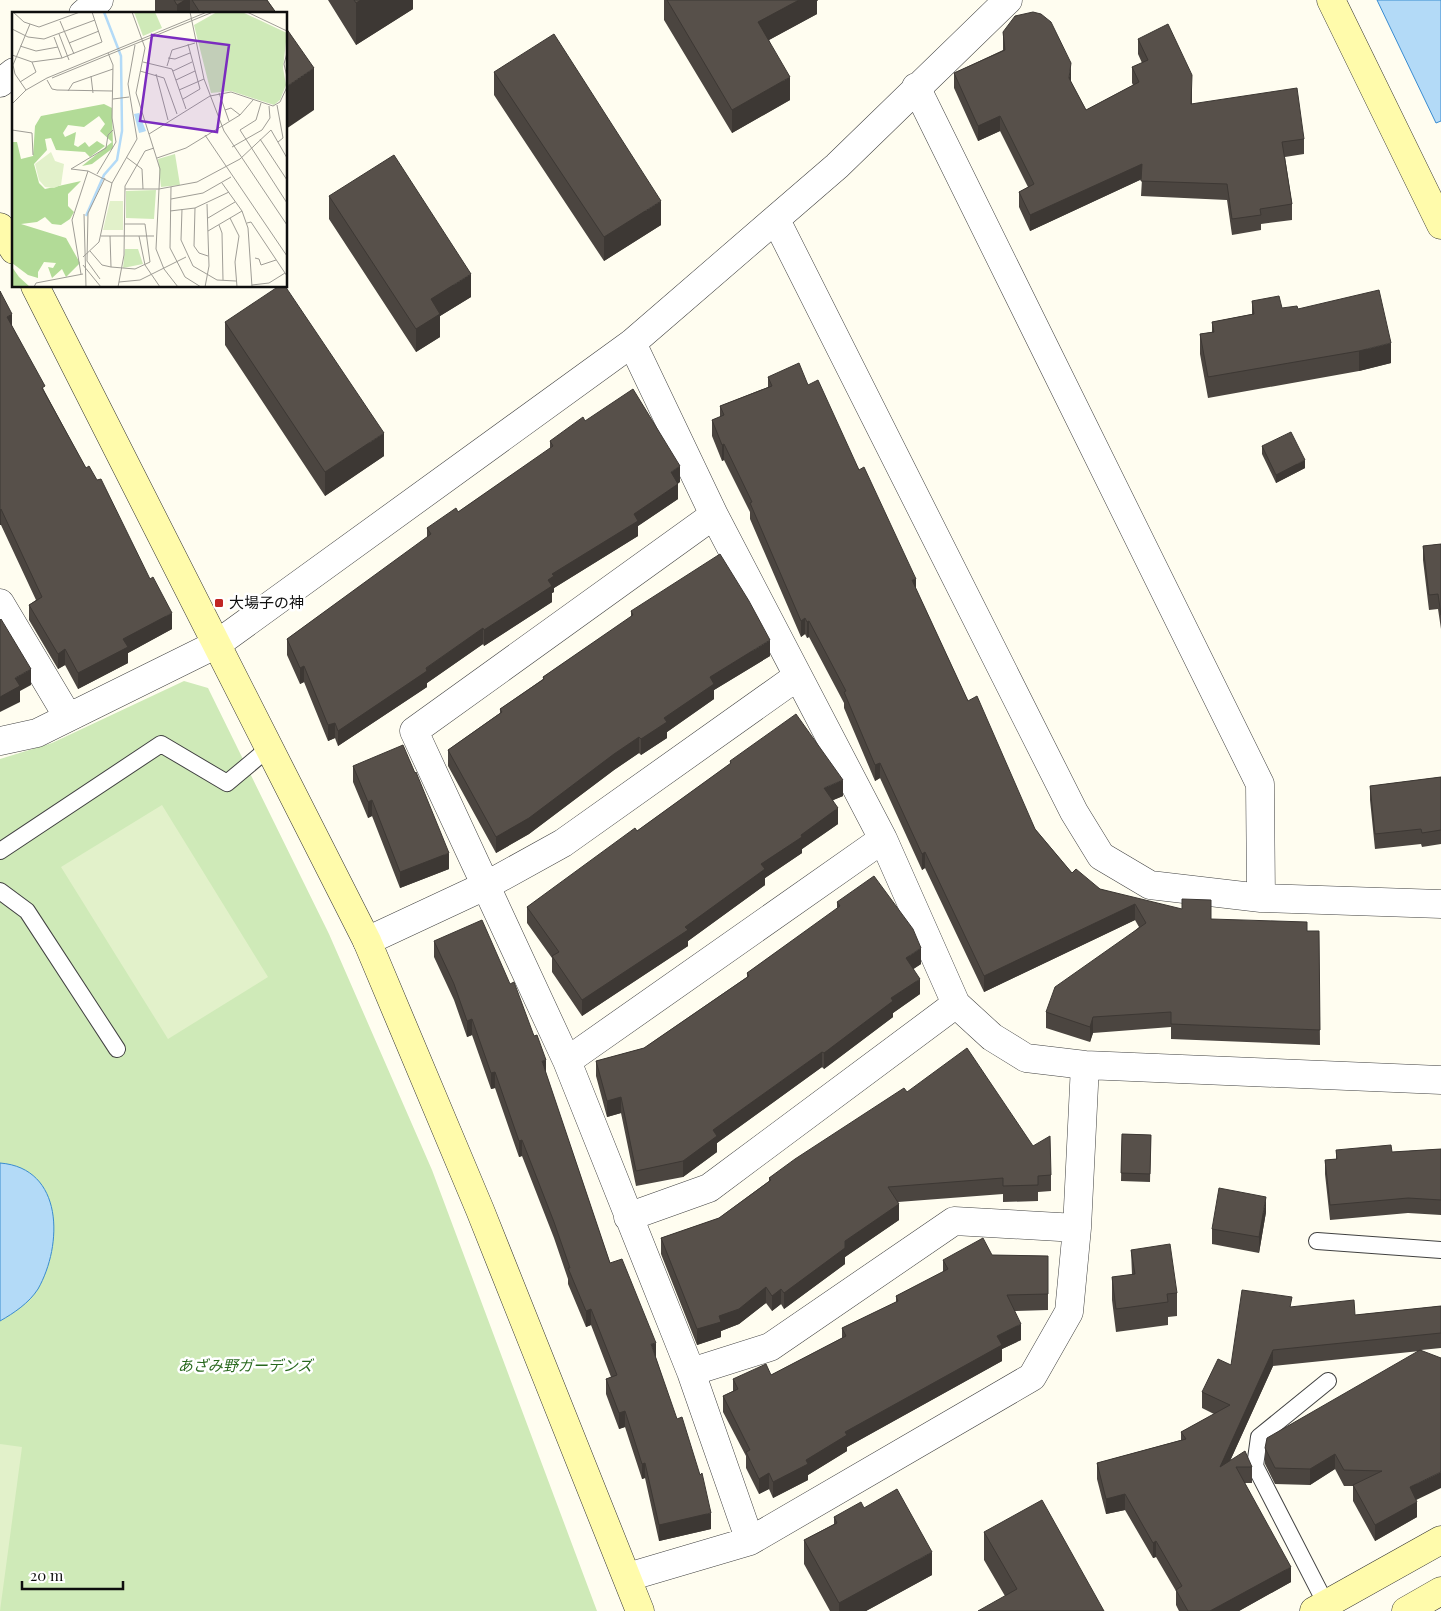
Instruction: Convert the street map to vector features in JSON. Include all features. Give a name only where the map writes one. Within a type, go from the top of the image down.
[{"type":"street","points":[[85,12],[99,0]]},
{"type":"street","points":[[0,741],[37,732],[217,644],[632,343],[837,166],[916,87],[1008,0]]},
{"type":"street","points":[[1331,0],[1437,207]]},
{"type":"street","points":[[0,83],[12,74]]},
{"type":"street","points":[[916,87],[1260,784],[1261,898]]},
{"type":"street","points":[[776,220],[1074,812],[1101,856],[1150,885],[1261,898],[1441,904]]},
{"type":"street","points":[[0,227],[12,247]]},
{"type":"street","points":[[36,288],[367,941],[480,1210],[628,1576],[640,1611]]},
{"type":"street","points":[[632,343],[714,516],[883,839],[956,1004],[992,1037],[1026,1058],[1085,1065],[1441,1080]]},
{"type":"street","points":[[714,516],[414,731],[567,1061],[691,1372],[750,1541]]},
{"type":"street","points":[[0,603],[68,717]]},
{"type":"street","points":[[367,941],[487,885],[563,842],[798,676]]},
{"type":"street","points":[[567,1061],[883,839]]},
{"type":"street","points":[[628,1217],[710,1188],[956,1004]]},
{"type":"street","points":[[628,1576],[750,1541],[1032,1377],[1069,1312],[1077,1228],[1085,1065]]},
{"type":"street","points":[[691,1372],[770,1347],[954,1221],[1077,1228]]},
{"type":"street","points":[[1320,1608],[1441,1540]]},
{"type":"street","points":[[1406,1611],[1441,1590]]},
{"type":"lane","points":[[0,851],[161,744],[227,783],[270,747]]},
{"type":"lane","points":[[0,891],[27,910],[117,1049]]},
{"type":"lane","points":[[1317,1241],[1441,1250]]},
{"type":"lane","points":[[1320,1608],[1255,1466],[1260,1436],[1328,1381]]},
{"type":"green space","name":"あざみ野ガーデンズ","points":[[184,681],[208,688],[329,934],[432,1170],[597,1611],[0,1611],[0,759],[52,743]]},
{"type":"green space","points":[[162,805],[268,977],[168,1039],[61,867]]},
{"type":"green space","points":[[0,1444],[22,1447],[0,1611]]},
{"type":"water","points":[[1377,0],[1441,0],[1441,121],[1436,123]]},
{"type":"water","points":[[0,1163],[21,1168],[36,1179],[47,1193],[52,1211],[54,1231],[52,1251],[38,1289],[21,1307],[0,1321]]},
{"type":"building","points":[[174,0],[185,0],[177,5]]},
{"type":"building","points":[[192,0],[267,0],[276,12],[200,12]]},
{"type":"building","points":[[667,0],[799,0],[758,22],[790,77],[732,110]]},
{"type":"building","points":[[1033,12],[1041,14],[1051,22],[1071,63],[1069,78],[1086,110],[1139,82],[1132,67],[1148,60],[1138,39],[1168,24],[1192,75],[1191,104],[1297,88],[1304,139],[1282,142],[1292,204],[1260,209],[1261,215],[1232,219],[1227,184],[1141,181],[1142,164],[1030,215],[1019,192],[1034,184],[1000,116],[978,126],[954,73],[1005,50],[1003,32],[1015,16]]},
{"type":"building","points":[[288,31],[314,68],[288,86]]},
{"type":"building","points":[[554,34],[661,201],[604,237],[494,72]]},
{"type":"building","points":[[394,155],[471,274],[431,299],[440,314],[416,329],[329,196]]},
{"type":"building","points":[[276,288],[286,288],[384,433],[325,472],[225,322]]},
{"type":"building","points":[[1379,290],[1391,343],[1359,351],[1208,377],[1200,334],[1214,332],[1212,322],[1254,314],[1252,301],[1279,296],[1282,308],[1297,306],[1298,309]]},
{"type":"building","points":[[0,291],[12,314],[7,317],[45,386],[42,388],[86,468],[89,466],[97,480],[101,479],[150,579],[153,577],[172,613],[123,639],[128,647],[78,673],[65,649],[58,654],[29,605],[42,597],[0,510]]},
{"type":"building","points":[[799,363],[808,385],[818,380],[859,470],[864,467],[916,579],[912,580],[968,701],[977,696],[1035,829],[1072,873],[1076,869],[1100,889],[1182,909],[1182,899],[1211,900],[1211,919],[1307,922],[1307,931],[1319,931],[1320,1030],[1171,1024],[1171,1012],[1093,1017],[1090,1027],[1046,1012],[1055,987],[1146,923],[1135,904],[984,976],[925,852],[922,854],[880,763],[875,765],[844,692],[846,691],[809,621],[807,622],[805,618],[801,621],[750,503],[752,502],[724,444],[722,445],[712,420],[724,415],[720,406],[772,386],[768,377]]},
{"type":"building","points":[[633,389],[680,466],[671,472],[678,484],[634,514],[638,521],[552,574],[554,576],[548,580],[552,586],[484,630],[483,628],[426,668],[427,671],[338,731],[335,723],[328,725],[304,666],[300,668],[287,639],[431,534],[427,528],[456,508],[458,512],[553,446],[550,441],[583,417],[585,421]]},
{"type":"building","points":[[1291,432],[1305,460],[1276,475],[1262,446]]},
{"type":"building","points":[[1441,544],[1441,615],[1438,594],[1429,595],[1423,546]]},
{"type":"building","points":[[720,554],[770,640],[710,677],[714,684],[664,718],[667,722],[641,739],[639,737],[529,818],[496,837],[448,750],[502,712],[500,709],[544,679],[543,677],[633,615],[631,611]]},
{"type":"building","points":[[0,620],[31,669],[15,678],[20,686],[0,697]]},
{"type":"building","points":[[796,714],[843,780],[824,788],[838,808],[801,835],[802,837],[761,864],[765,869],[685,927],[688,930],[582,1000],[552,956],[559,952],[527,907],[635,828],[637,831]]},
{"type":"building","points":[[403,745],[449,853],[400,872],[372,800],[368,802],[353,766]]},
{"type":"building","points":[[1441,777],[1441,830],[1422,833],[1421,829],[1375,834],[1370,786]]},
{"type":"building","points":[[874,876],[913,929],[921,948],[906,958],[920,979],[891,998],[893,1001],[824,1053],[822,1052],[713,1130],[717,1136],[683,1161],[636,1171],[621,1097],[607,1101],[596,1061],[644,1048],[749,976],[747,973],[840,906],[837,902]]},
{"type":"building","points":[[482,920],[510,984],[514,982],[534,1036],[537,1035],[546,1060],[542,1061],[610,1263],[622,1259],[656,1343],[651,1344],[677,1419],[682,1417],[700,1475],[702,1473],[711,1513],[659,1525],[645,1463],[642,1464],[625,1411],[619,1413],[606,1379],[617,1375],[591,1309],[586,1311],[568,1268],[570,1268],[554,1222],[522,1140],[519,1141],[495,1072],[491,1073],[472,1019],[467,1021],[454,984],[434,941]]},
{"type":"building","points":[[967,1048],[1033,1146],[1050,1136],[1051,1175],[1038,1176],[1038,1185],[1003,1186],[1003,1178],[888,1187],[899,1204],[845,1241],[845,1248],[784,1293],[781,1289],[772,1296],[766,1287],[739,1309],[719,1316],[721,1322],[697,1329],[661,1238],[719,1218],[771,1180],[769,1178],[795,1159],[904,1088],[907,1092]]},
{"type":"building","points":[[1122,1134],[1151,1135],[1150,1174],[1121,1173]]},
{"type":"building","points":[[1391,1145],[1392,1152],[1441,1149],[1441,1200],[1408,1198],[1330,1205],[1325,1160],[1337,1159],[1336,1150]]},
{"type":"building","points":[[1219,1188],[1266,1197],[1259,1237],[1212,1229]]},
{"type":"building","points":[[983,1238],[992,1255],[1048,1256],[1048,1294],[1007,1295],[1021,1324],[997,1336],[1002,1345],[845,1432],[847,1435],[806,1460],[808,1464],[773,1482],[769,1473],[759,1479],[746,1452],[750,1450],[723,1396],[738,1389],[733,1379],[766,1364],[771,1375],[846,1336],[842,1328],[898,1301],[896,1296],[948,1269],[943,1260]]},
{"type":"building","points":[[1170,1244],[1177,1293],[1167,1294],[1168,1302],[1116,1309],[1112,1277],[1135,1274],[1131,1250]]},
{"type":"building","points":[[1242,1290],[1292,1297],[1290,1307],[1354,1300],[1355,1315],[1441,1306],[1441,1333],[1273,1350],[1220,1467],[1245,1451],[1252,1467],[1236,1467],[1291,1567],[1210,1611],[1188,1611],[1176,1590],[1182,1586],[1156,1541],[1153,1543],[1125,1494],[1106,1499],[1097,1463],[1186,1439],[1181,1432],[1230,1405],[1202,1392],[1218,1359],[1231,1365]]},
{"type":"building","points":[[1420,1350],[1441,1358],[1441,1472],[1410,1487],[1417,1502],[1375,1525],[1353,1485],[1382,1471],[1344,1470],[1335,1454],[1310,1469],[1275,1468],[1265,1448],[1267,1438]]},
{"type":"building","points":[[897,1489],[932,1552],[839,1603],[804,1540],[837,1523],[834,1517],[861,1502],[864,1508]]},
{"type":"building","points":[[1042,1500],[1104,1611],[978,1611],[1017,1589],[984,1532]]},
{"type":"place","name":"大場子の神","points":[[219,603]]}]
